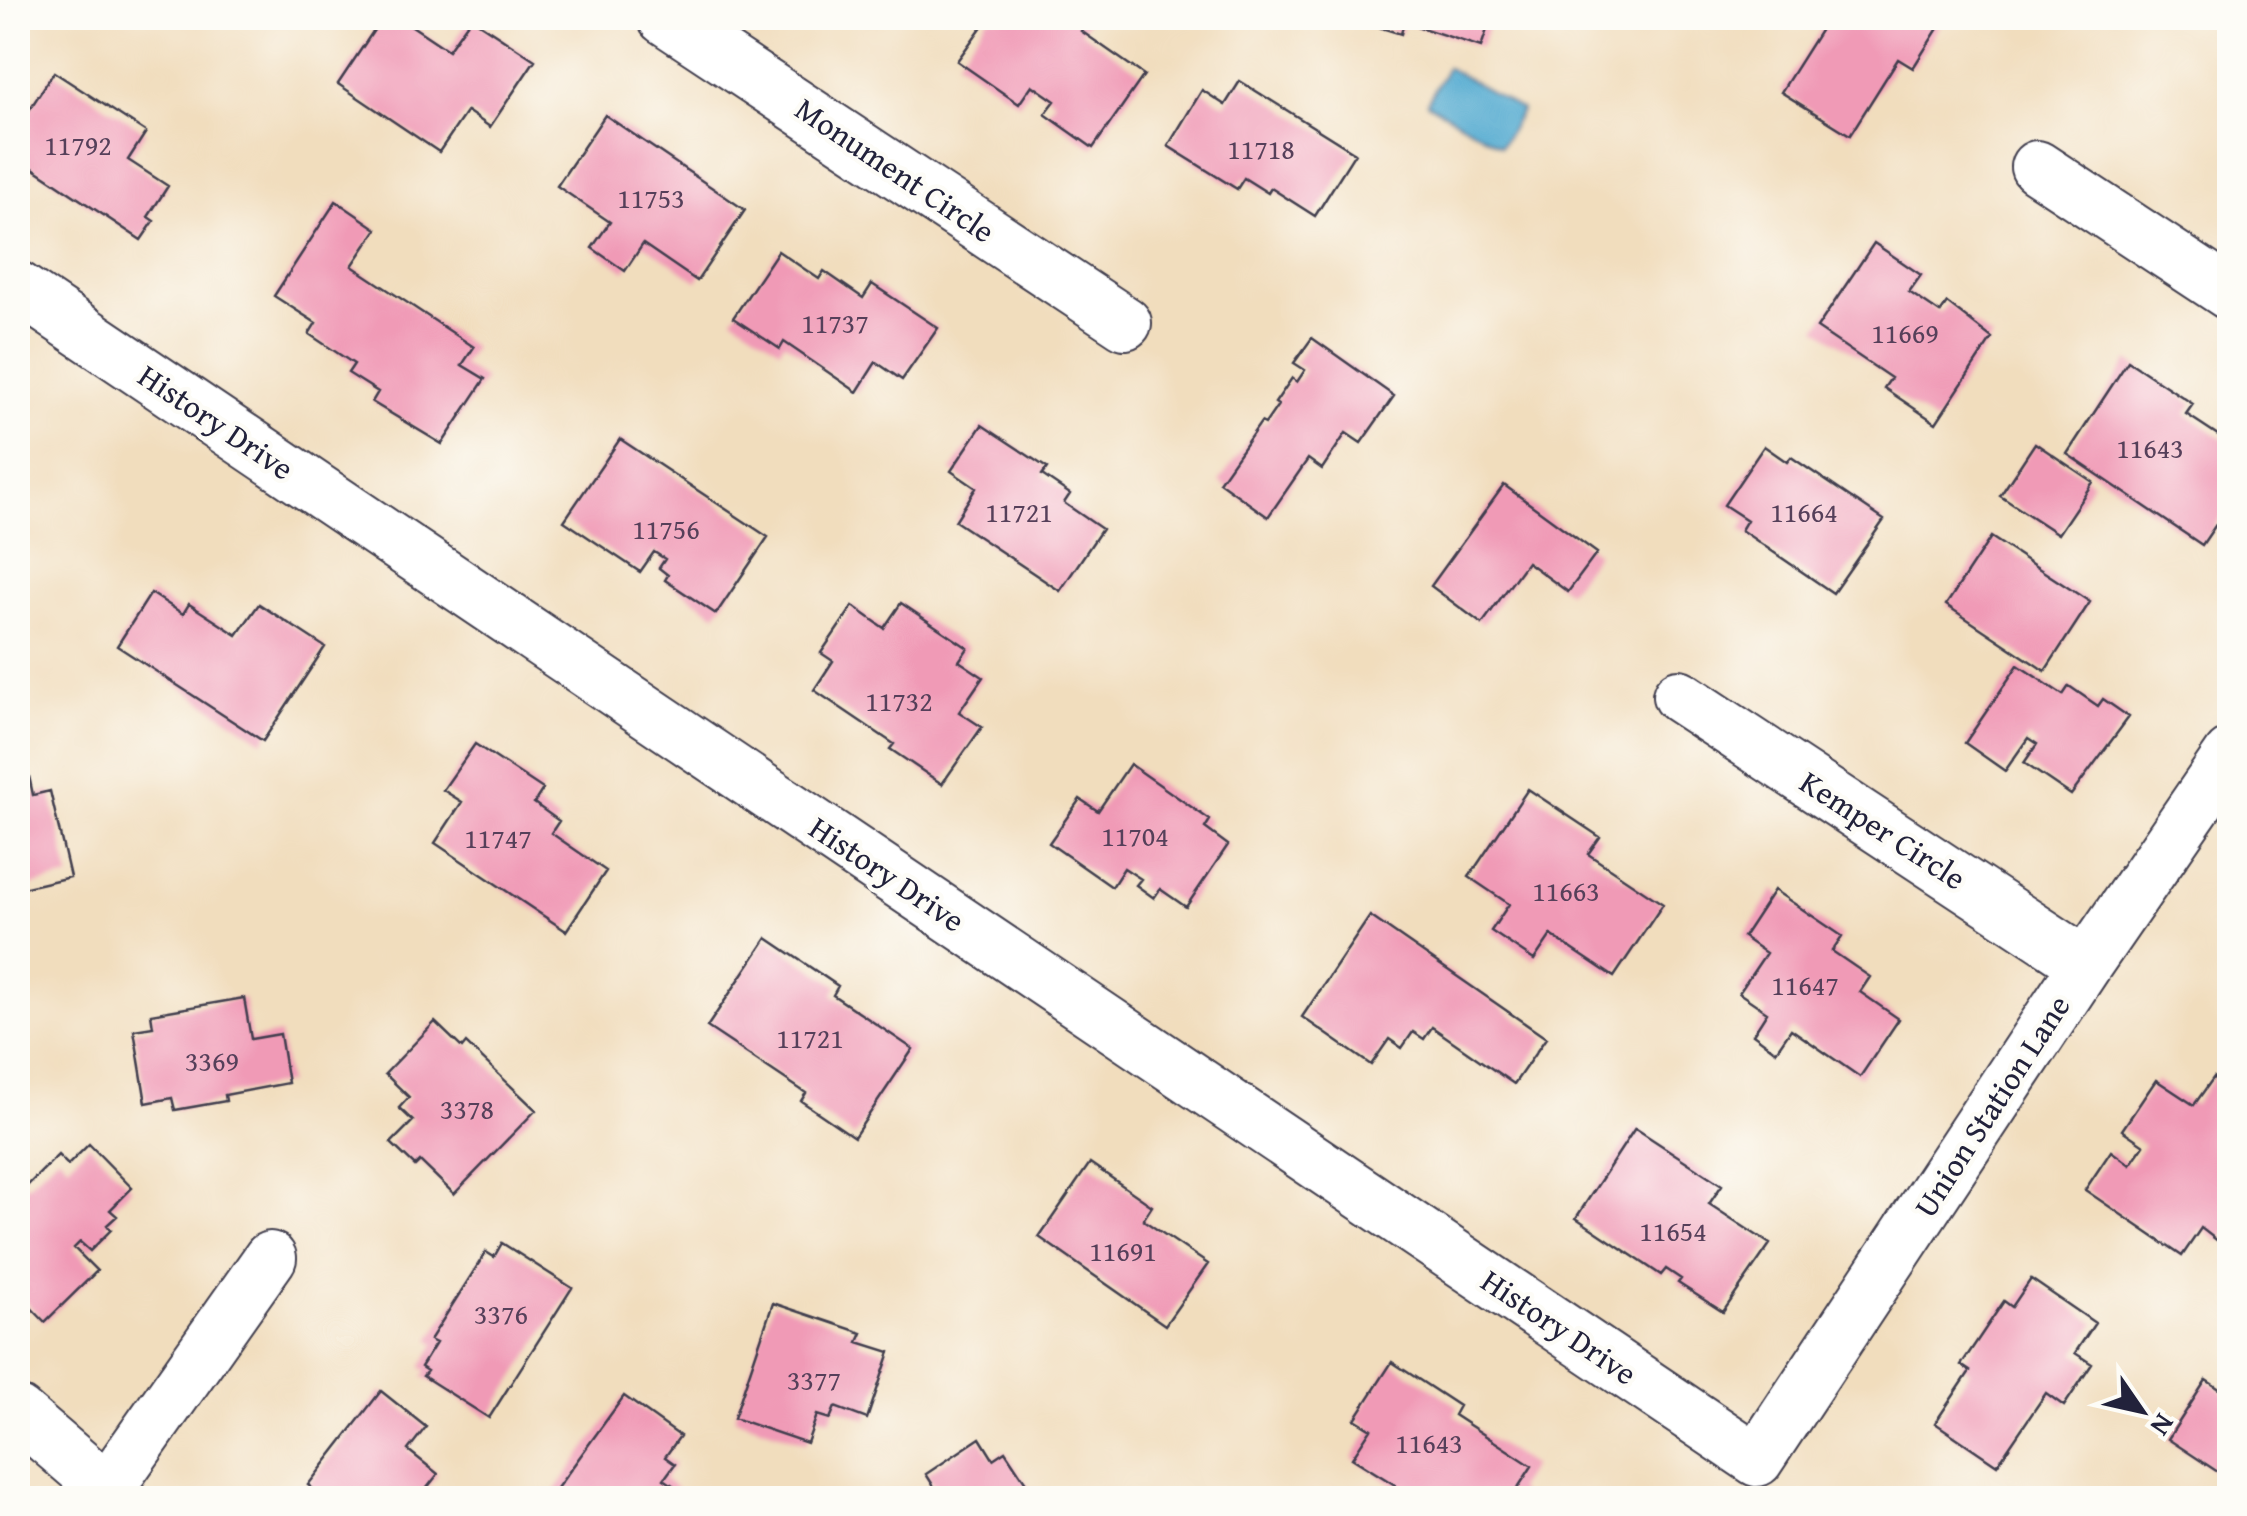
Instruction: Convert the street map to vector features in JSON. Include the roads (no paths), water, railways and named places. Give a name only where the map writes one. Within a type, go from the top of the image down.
[{"type":"street","name":"Monument Circle","points":[[664,18],[1125,323]]},
{"type":"street","points":[[2037,167],[2230,294]]},
{"type":"street","name":"History Drive","points":[[18,288],[1758,1460]]},
{"type":"street","name":"Kemper Circle","points":[[1680,696],[2086,964]]},
{"type":"street","name":"Union Station Lane","points":[[1758,1460],[2230,754]]},
{"type":"street","points":[[18,1413],[112,1494],[270,1258]]},
{"type":"water","points":[[1447,67],[1522,110],[1501,146],[1427,103]]}]
